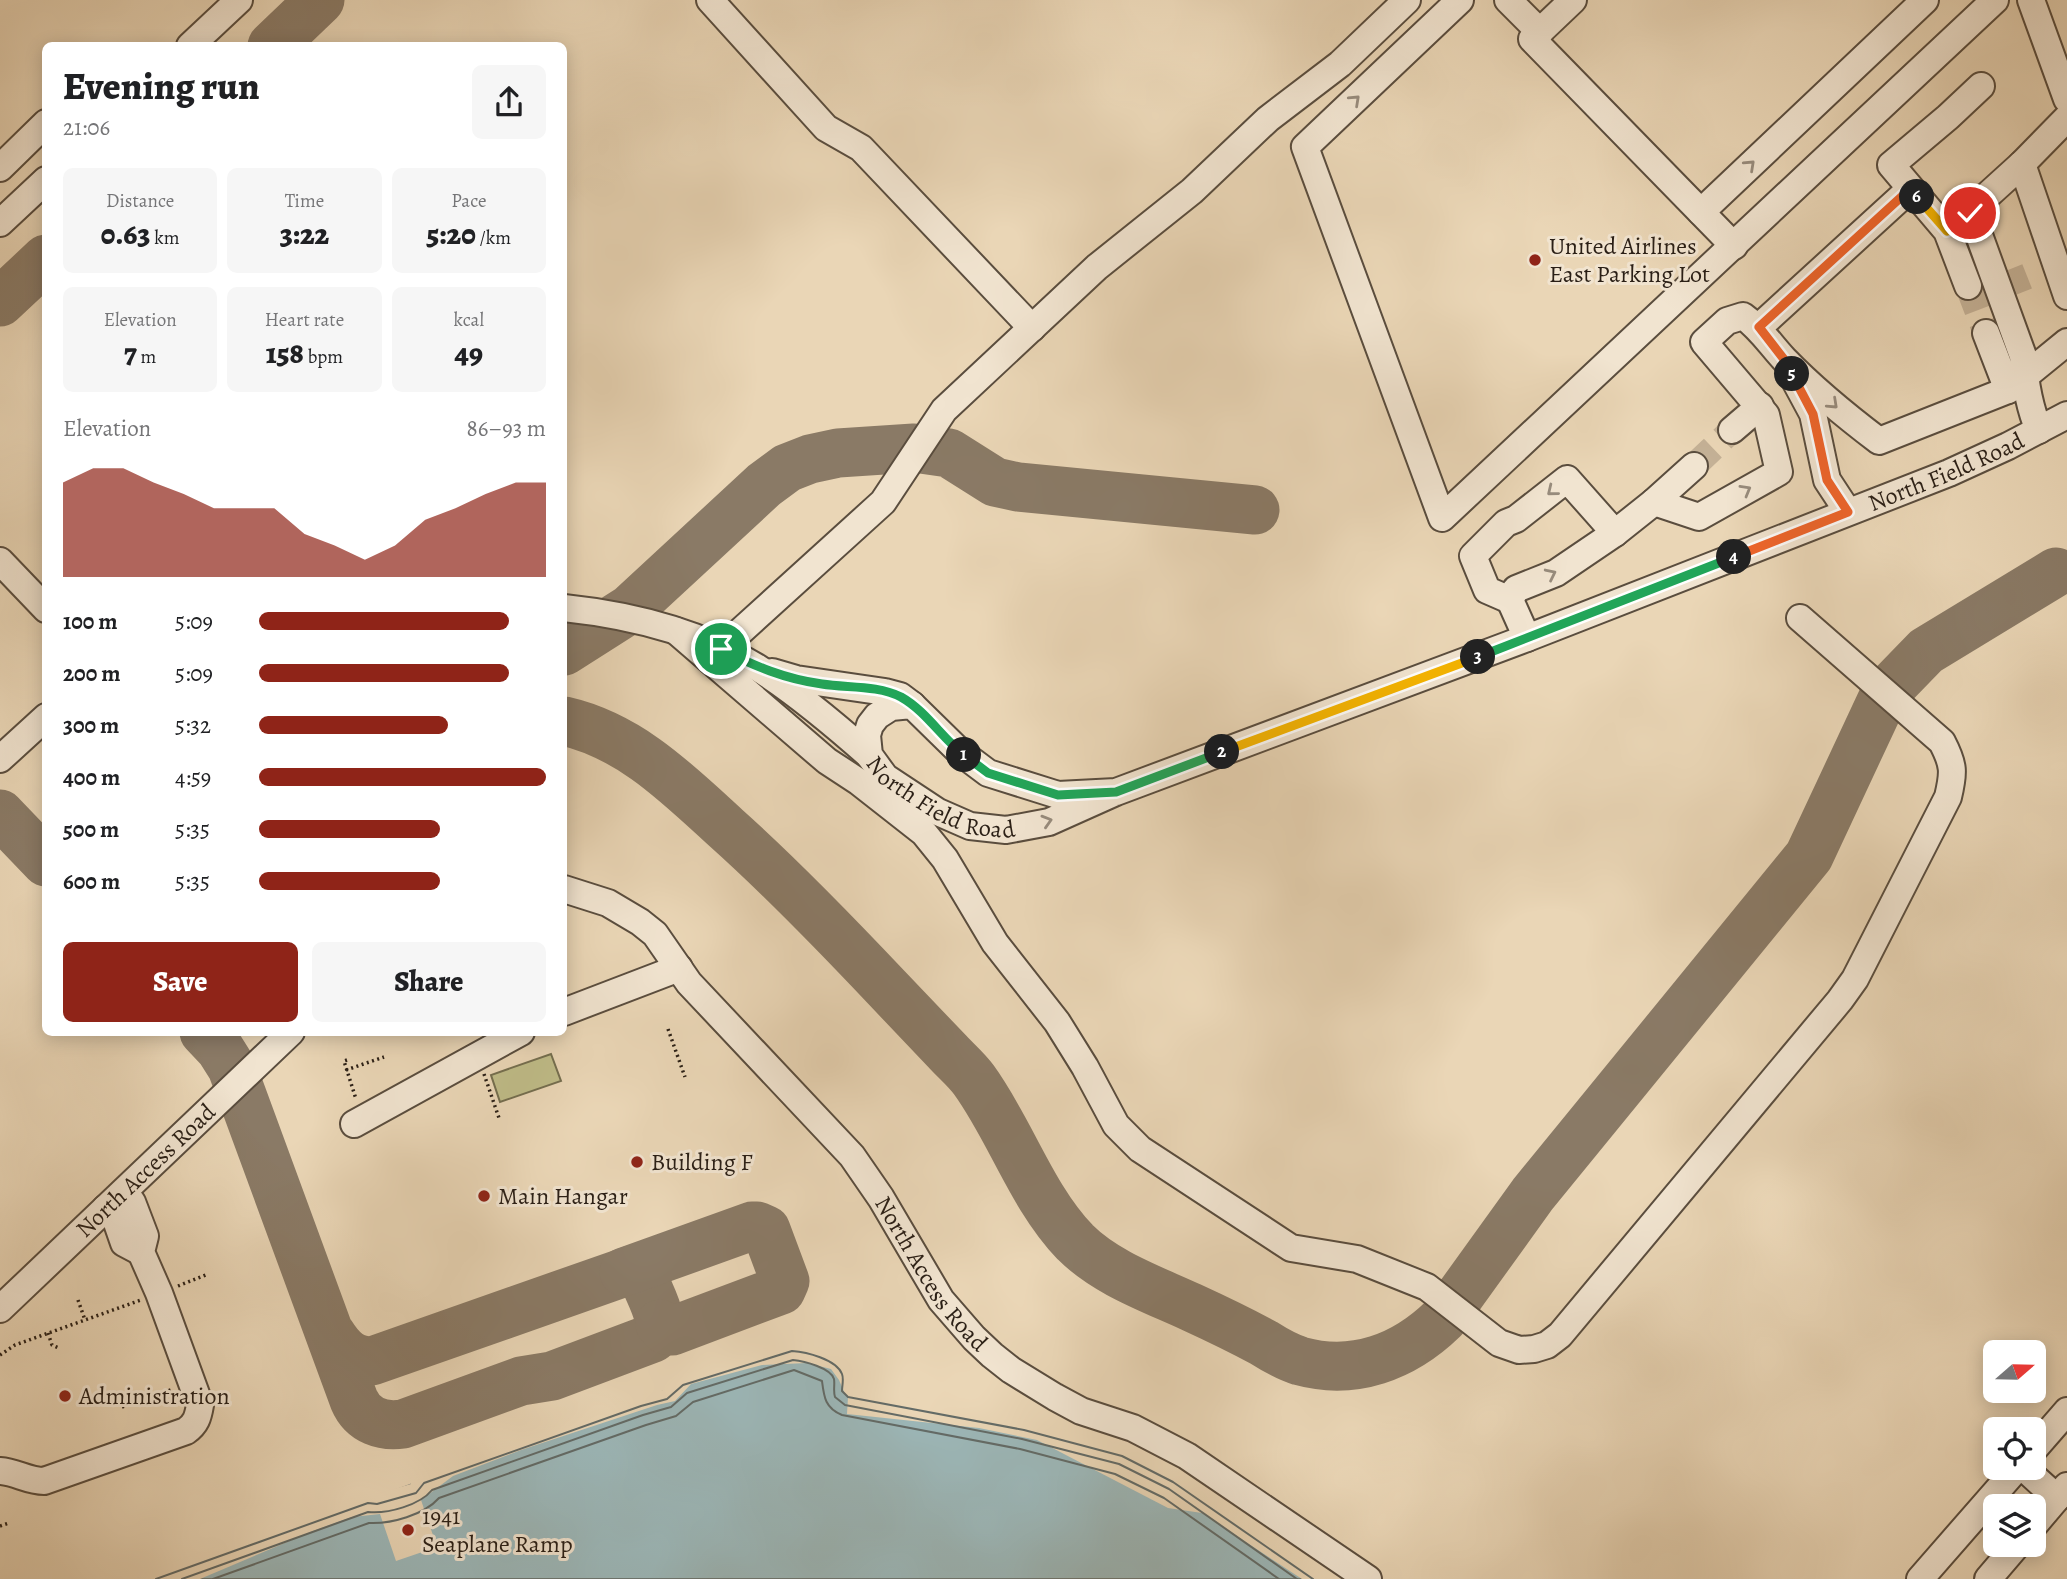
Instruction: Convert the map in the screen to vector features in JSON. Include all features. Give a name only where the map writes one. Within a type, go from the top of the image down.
[{"type":"street","points":[[194,42],[239,0]]},
{"type":"street","points":[[709,0],[826,128],[861,148],[1032,328]]},
{"type":"street","points":[[721,649],[883,502],[944,410],[1097,267],[1192,191],[1268,119],[1340,64],[1407,0]]},
{"type":"street","points":[[1460,0],[1306,147],[1442,518],[1995,0]]},
{"type":"street","points":[[1508,0],[1536,35],[1734,246]]},
{"type":"street","points":[[1536,35],[1573,0]]},
{"type":"street","points":[[1701,212],[1925,0]]},
{"type":"street","points":[[2031,0],[2067,99]]},
{"type":"street","points":[[1968,286],[1947,231],[1891,165],[1981,86]]},
{"type":"street","points":[[1947,231],[1970,213],[2067,118]]},
{"type":"street","points":[[0,168],[42,127]]},
{"type":"street","points":[[2022,164],[2044,269],[2067,296]]},
{"type":"street","points":[[0,222],[42,184]]},
{"type":"street","points":[[1759,327],[1910,189]]},
{"type":"street","points":[[1970,213],[2001,287],[2023,356],[2016,384]]},
{"type":"street","points":[[1654,502],[1699,517],[1779,471],[1766,415],[1704,342],[1727,321],[1743,316],[1759,327],[1783,358],[1813,414],[1827,480],[1848,512]]},
{"type":"street","points":[[1986,333],[2039,430]]},
{"type":"street","points":[[1783,358],[1847,417],[1879,441],[2016,384],[2067,342]]},
{"type":"street","points":[[1732,430],[1759,406]]},
{"type":"street","name":"North Field Road","points":[[1116,792],[1058,795],[988,773],[960,752],[912,705],[891,707],[877,716],[867,735],[869,755],[885,776],[938,812],[970,825],[1006,830],[1049,822],[1116,792],[1527,638],[1949,473],[2067,415]]},
{"type":"street","points":[[1510,600],[1516,589],[1556,573],[1615,533],[1694,466]]},
{"type":"street","points":[[1527,638],[1510,600],[1487,590],[1473,556],[1506,523],[1516,519],[1567,479],[1615,533]]},
{"type":"street","points":[[0,561],[42,605]]},
{"type":"street","points":[[567,608],[620,616],[676,631],[721,649],[757,668],[830,721],[869,755]]},
{"type":"street","points":[[676,631],[827,761],[859,782],[924,833],[946,859],[995,943],[1057,1022],[1116,1125],[1140,1149],[1291,1248],[1347,1255],[1427,1287],[1499,1343],[1527,1350],[1547,1345],[1560,1335],[1840,1000],[1855,979],[1948,797],[1953,773],[1942,741],[1800,618]]},
{"type":"street","points":[[757,668],[796,680],[886,692],[900,696],[912,705]]},
{"type":"street","points":[[0,759],[42,721]]},
{"type":"street","name":"North Access Road","points":[[567,890],[608,903],[655,934],[678,968],[708,1004],[852,1156],[881,1198],[941,1300],[992,1355],[1033,1385],[1072,1406],[1133,1428],[1187,1456],[1368,1579]]},
{"type":"street","points":[[567,1011],[678,968]]},
{"type":"street","name":"North Access Road","points":[[0,1309],[286,1036]]},
{"type":"street","points":[[359,1121],[514,1036]]},
{"type":"street","points":[[0,1471],[16,1473],[33,1481],[44,1481],[186,1432],[194,1426],[200,1405],[141,1252],[145,1236],[132,1202],[115,1200]]},
{"type":"street","points":[[2046,1435],[2067,1411]]},
{"type":"street","points":[[1920,1579],[2007,1480]]},
{"type":"street","points":[[2044,1480],[2062,1492],[2046,1511]]},
{"type":"street","points":[[1988,1579],[2007,1557]]},
{"type":"path","points":[[668,1029],[685,1077]]},
{"type":"path","points":[[478,1056],[499,1118]]},
{"type":"path","points":[[346,1070],[384,1057]]},
{"type":"path","points":[[347,1060],[344,1061],[359,1121]]},
{"type":"path","points":[[176,1287],[208,1274]]},
{"type":"path","points":[[0,1355],[15,1345],[149,1297]]},
{"type":"path","points":[[78,1300],[85,1320]]},
{"type":"path","points":[[48,1333],[52,1345],[59,1348]]},
{"type":"path","points":[[122,1408],[183,1386]]},
{"type":"path","points":[[0,1526],[9,1523]]},
{"type":"shaded area","points":[[551,1054],[561,1081],[500,1102],[491,1075]]},
{"type":"water","points":[[791,1344],[839,1359],[849,1390],[1124,1449],[1325,1579],[138,1579],[375,1498]]},
{"type":"pier","points":[[791,1340],[806,1342],[841,1356],[850,1367],[853,1387],[1026,1420],[1126,1446],[1179,1473],[1328,1579],[1302,1579],[1202,1513],[1168,1508],[1037,1440],[979,1428],[847,1414],[848,1397],[831,1369],[807,1363],[762,1365],[691,1384],[675,1401],[521,1450],[453,1476],[421,1500],[437,1547],[396,1561],[380,1514],[352,1517],[313,1531],[200,1579],[135,1579],[149,1571],[372,1491],[376,1494],[411,1484],[412,1476],[638,1396],[663,1390],[677,1376]]},
{"type":"taxiway","points":[[276,42],[320,0]]},
{"type":"taxiway","points":[[0,302],[42,263]]},
{"type":"taxiway","points":[[567,649],[630,609],[764,485],[787,468],[810,459],[838,453],[914,448],[949,453],[995,482],[1018,487],[1255,510]]},
{"type":"taxiway","points":[[567,722],[610,738],[651,763],[689,794],[788,886],[971,1076],[1046,1204],[1075,1242],[1087,1253],[1130,1279],[1228,1324],[1290,1357],[1320,1365],[1340,1366],[1377,1360],[1395,1353],[1412,1344],[1443,1319],[1533,1194],[1809,856],[1881,702],[1893,685],[1926,651],[2056,572]]},
{"type":"taxiway","points":[[0,814],[42,858]]},
{"type":"taxiway","points":[[208,1036],[232,1068],[354,1400],[368,1418],[381,1423],[403,1424],[521,1381],[552,1376],[653,1338],[659,1326],[659,1318],[644,1279],[631,1270],[372,1361],[348,1354],[331,1334]]},
{"type":"taxiway","points":[[624,1272],[752,1226],[766,1230],[785,1281],[781,1290],[672,1331],[666,1330],[660,1324]]},
{"type":"tunnel","points":[[2003,286],[2033,274]]},
{"type":"tunnel","points":[[1968,286],[1986,333]]},
{"type":"tunnel","points":[[1694,466],[1732,430]]},
{"type":"place","name":"United Airlines East Parking Lot","points":[[1535,260]]},
{"type":"place","name":"Building F","points":[[637,1162]]},
{"type":"place","name":"Main Hangar","points":[[484,1196]]},
{"type":"place","name":"Administration","points":[[65,1396]]},
{"type":"place","name":"1941 Seaplane Ramp","points":[[408,1530]]},
{"type":"route","points":[[721,649],[757,668],[796,680],[870,689],[900,696],[931,721],[960,752],[988,773],[1041,792],[1058,795],[1116,792],[1527,638],[1848,512],[1827,480],[1813,414],[1783,358],[1759,327],[1910,189],[1947,231],[1970,213]]}]
